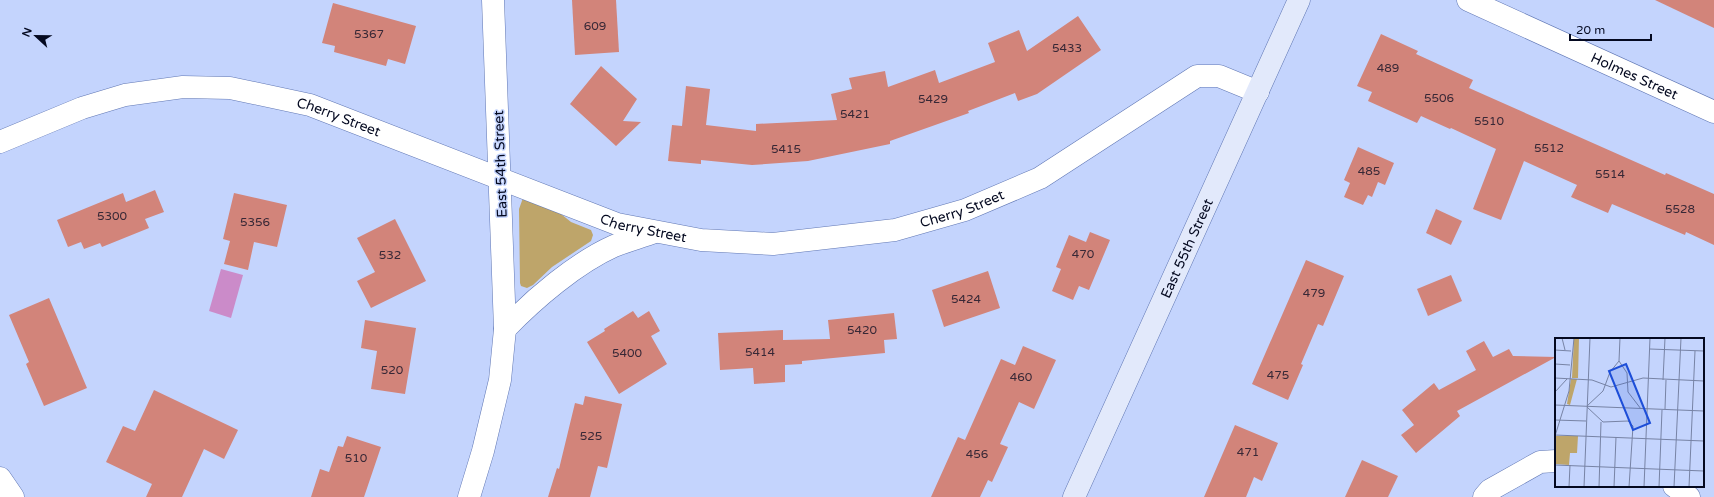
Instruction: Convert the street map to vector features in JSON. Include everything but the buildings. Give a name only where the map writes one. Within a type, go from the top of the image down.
[{"type":"main road","name":"East 55th Street","points":[[1074,497],[1299,0]]},
{"type":"street","name":"East 54th Street","points":[[469,497],[483,451],[500,380],[505,329],[501,179],[493,0]]},
{"type":"street","name":"Holmes Street","points":[[1468,0],[1714,112]]},
{"type":"street","name":"Cherry Street","points":[[0,153],[8,139],[82,108],[125,95],[183,87],[230,88],[310,105],[617,224],[701,240],[773,244],[895,230],[964,210],[1040,178],[1197,76],[1219,76],[1258,92]]},
{"type":"street","points":[[505,329],[522,310],[579,265],[613,247],[654,232]]},
{"type":"street","points":[[1484,497],[1490,490],[1540,462],[1555,461]]},
{"type":"street","points":[[0,478],[12,497]]},
{"type":"street","points":[[1675,487],[1689,497]]},
{"type":"shaded area","points":[[523,198],[551,206],[571,222],[591,230],[593,235],[591,241],[552,267],[533,285],[527,288],[521,286],[520,283],[519,209]]},
{"type":"shaded area","points":[[221,269],[243,275],[231,318],[209,311]]}]
